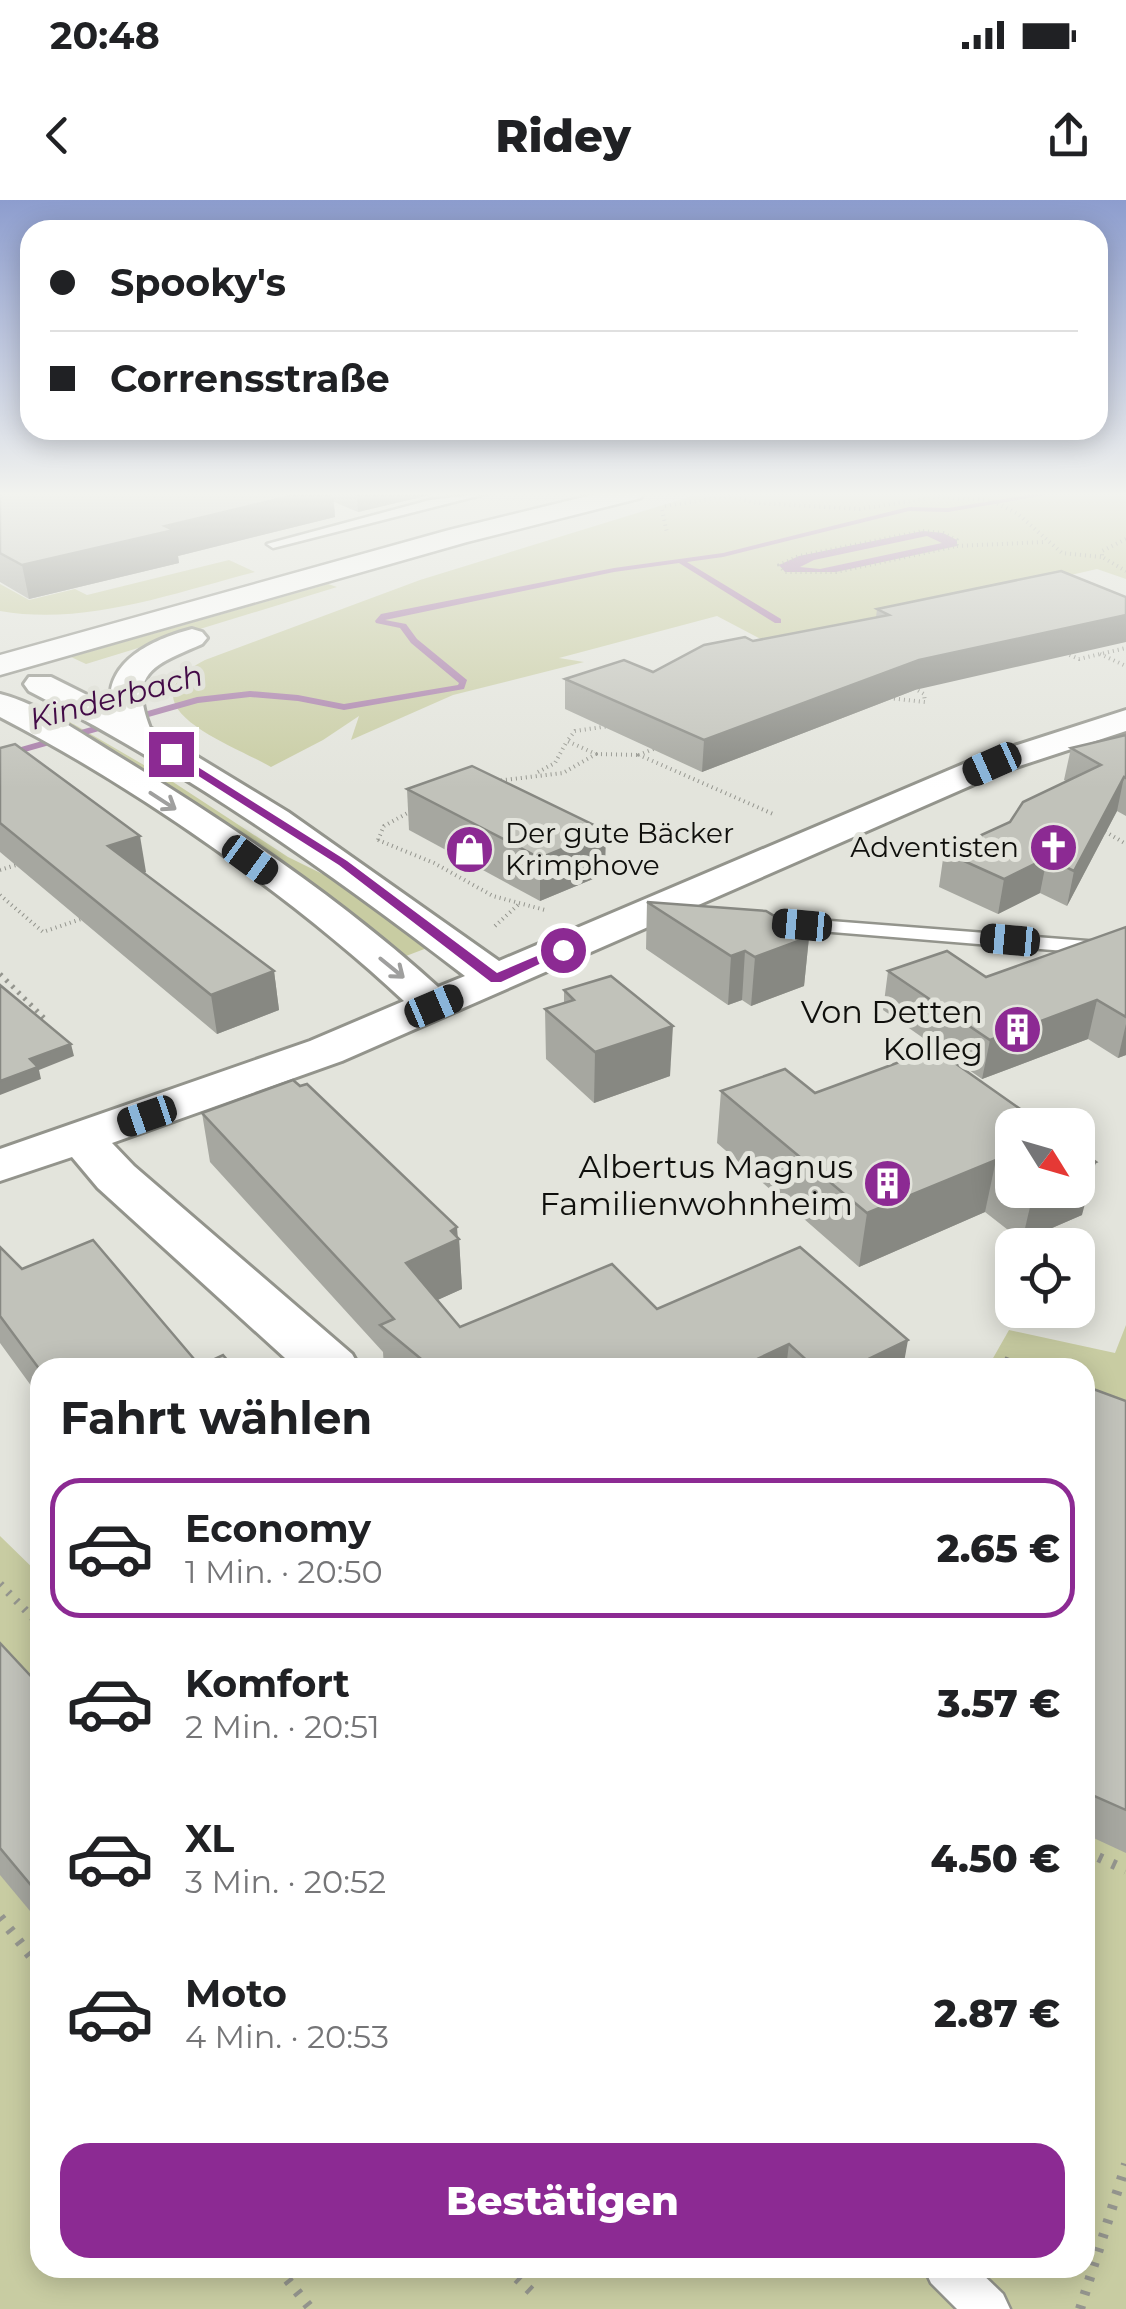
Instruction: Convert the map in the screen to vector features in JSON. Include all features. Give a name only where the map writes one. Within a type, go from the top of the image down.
[{"type":"main road","points":[[0,665],[262,591]]},
{"type":"main road","points":[[0,665],[40,684],[330,591]]},
{"type":"street","points":[[126,723],[122,693],[135,668],[192,638]]},
{"type":"street","points":[[40,684],[126,723],[343,863],[496,979]]},
{"type":"street","points":[[0,704],[50,740],[174,808],[314,906],[434,1006]]},
{"type":"street","points":[[0,1166],[326,1051],[496,979],[701,910],[992,764],[1126,720]]},
{"type":"street","points":[[82,1140],[116,1177],[321,1358]]},
{"type":"lane","points":[[701,910],[1126,950]]},
{"type":"lane","points":[[956,2278],[988,2309]]},
{"type":"path","points":[[1054,647],[1079,659],[1126,648]]},
{"type":"path","points":[[1084,647],[1126,666]]},
{"type":"path","points":[[876,696],[925,702],[924,694],[900,680]]},
{"type":"path","points":[[566,728],[575,731],[617,724]]},
{"type":"path","points":[[532,774],[555,762],[575,731]]},
{"type":"path","points":[[639,755],[674,740]]},
{"type":"path","points":[[567,741],[596,754],[639,755],[779,817]]},
{"type":"path","points":[[492,782],[532,774],[570,773],[585,767],[596,754]]},
{"type":"path","points":[[424,807],[384,826],[378,840],[427,859],[492,896],[559,914]]},
{"type":"path","points":[[1094,825],[1126,844]]},
{"type":"path","points":[[408,865],[427,859]]},
{"type":"path","points":[[0,870],[16,865]]},
{"type":"path","points":[[0,895],[43,932],[97,914]]},
{"type":"path","points":[[494,927],[520,903]]},
{"type":"path","points":[[0,974],[44,1018]]},
{"type":"path","points":[[0,1584],[30,1616]]},
{"type":"path","points":[[1095,1856],[1126,1870]]},
{"type":"path","points":[[0,1917],[30,1955]]},
{"type":"path","points":[[1095,2262],[1126,2164]]},
{"type":"path","points":[[286,2278],[311,2309]]},
{"type":"path","points":[[517,2278],[536,2295]]},
{"type":"path","points":[[1080,2309],[1090,2278]]},
{"type":"green space","points":[[0,591],[13,591],[29,600],[65,591],[87,595],[102,591],[185,591],[97,611],[0,611]]},
{"type":"green space","points":[[302,591],[323,591],[86,664],[71,657]]},
{"type":"green space","points":[[389,591],[999,591],[770,644],[717,616],[559,658],[584,662],[453,695],[351,740],[359,716],[271,767],[210,735],[177,708],[173,693],[181,677],[205,660]]},
{"type":"green space","points":[[46,708],[173,782],[288,857],[361,893],[427,948],[406,956],[317,889],[37,711]]},
{"type":"green space","points":[[1126,1325],[1126,2309],[0,2309],[0,1536],[30,1565],[30,2278],[1095,2278],[1095,1358],[993,1358],[1009,1330],[1115,1353]]},
{"type":"building","points":[[962,591],[1112,591],[1126,597],[1126,615],[919,660],[704,740],[565,679],[624,660],[653,672],[704,645],[745,637],[753,641],[889,615],[877,609]]},
{"type":"building","points":[[1126,735],[1126,778],[1074,871],[1047,858],[1004,879],[944,852],[1010,822],[1023,802],[1101,765],[1071,748]]},
{"type":"building","points":[[15,744],[140,836],[108,846],[274,971],[211,995],[0,823],[0,748]]},
{"type":"building","points":[[472,766],[606,831],[540,858],[407,789]]},
{"type":"building","points":[[647,902],[766,911],[809,937],[755,957],[745,951],[731,956]]},
{"type":"building","points":[[1126,927],[1126,1017],[1097,1000],[990,1040],[888,971],[947,951],[986,977]]},
{"type":"building","points":[[611,976],[673,1026],[595,1052],[545,1009],[574,1000],[564,990]]},
{"type":"building","points":[[0,985],[71,1044],[30,1059],[38,1067],[0,1081]]},
{"type":"building","points":[[935,1049],[1019,1108],[995,1108],[995,1160],[867,1213],[721,1091],[785,1069],[815,1093]]},
{"type":"building","points":[[293,1080],[300,1086],[307,1084],[457,1227],[451,1231],[459,1239],[406,1263],[460,1327],[612,1264],[657,1309],[800,1247],[908,1340],[871,1358],[804,1358],[789,1344],[759,1358],[420,1358],[380,1325],[394,1319],[202,1113]]},
{"type":"building","points":[[93,1240],[193,1358],[31,1358],[0,1316],[0,1247],[22,1269]]},
{"type":"building","points":[[1095,1390],[1126,1401],[1126,1810],[1095,1796]]},
{"type":"building","points":[[0,1643],[30,1675],[30,1884],[0,1848]]},
{"type":"waterway","name":"Kinderbach","points":[[0,756],[197,700],[250,694],[344,707],[461,687],[464,682],[414,641],[403,626],[379,621],[384,616],[507,591]]},
{"type":"waterway","points":[[730,591],[778,621]]},
{"type":"place","name":"Adventisten","points":[[1054,847]]},
{"type":"place","name":"Der gute Bäcker Krimphove","points":[[470,849]]},
{"type":"place","name":"Von Detten Kolleg","points":[[1018,1029]]},
{"type":"place","name":"Albertus Magnus Familienwohnheim","points":[[888,1184]]},
{"type":"route","points":[[171,754],[343,863],[496,979],[563,950]]}]
